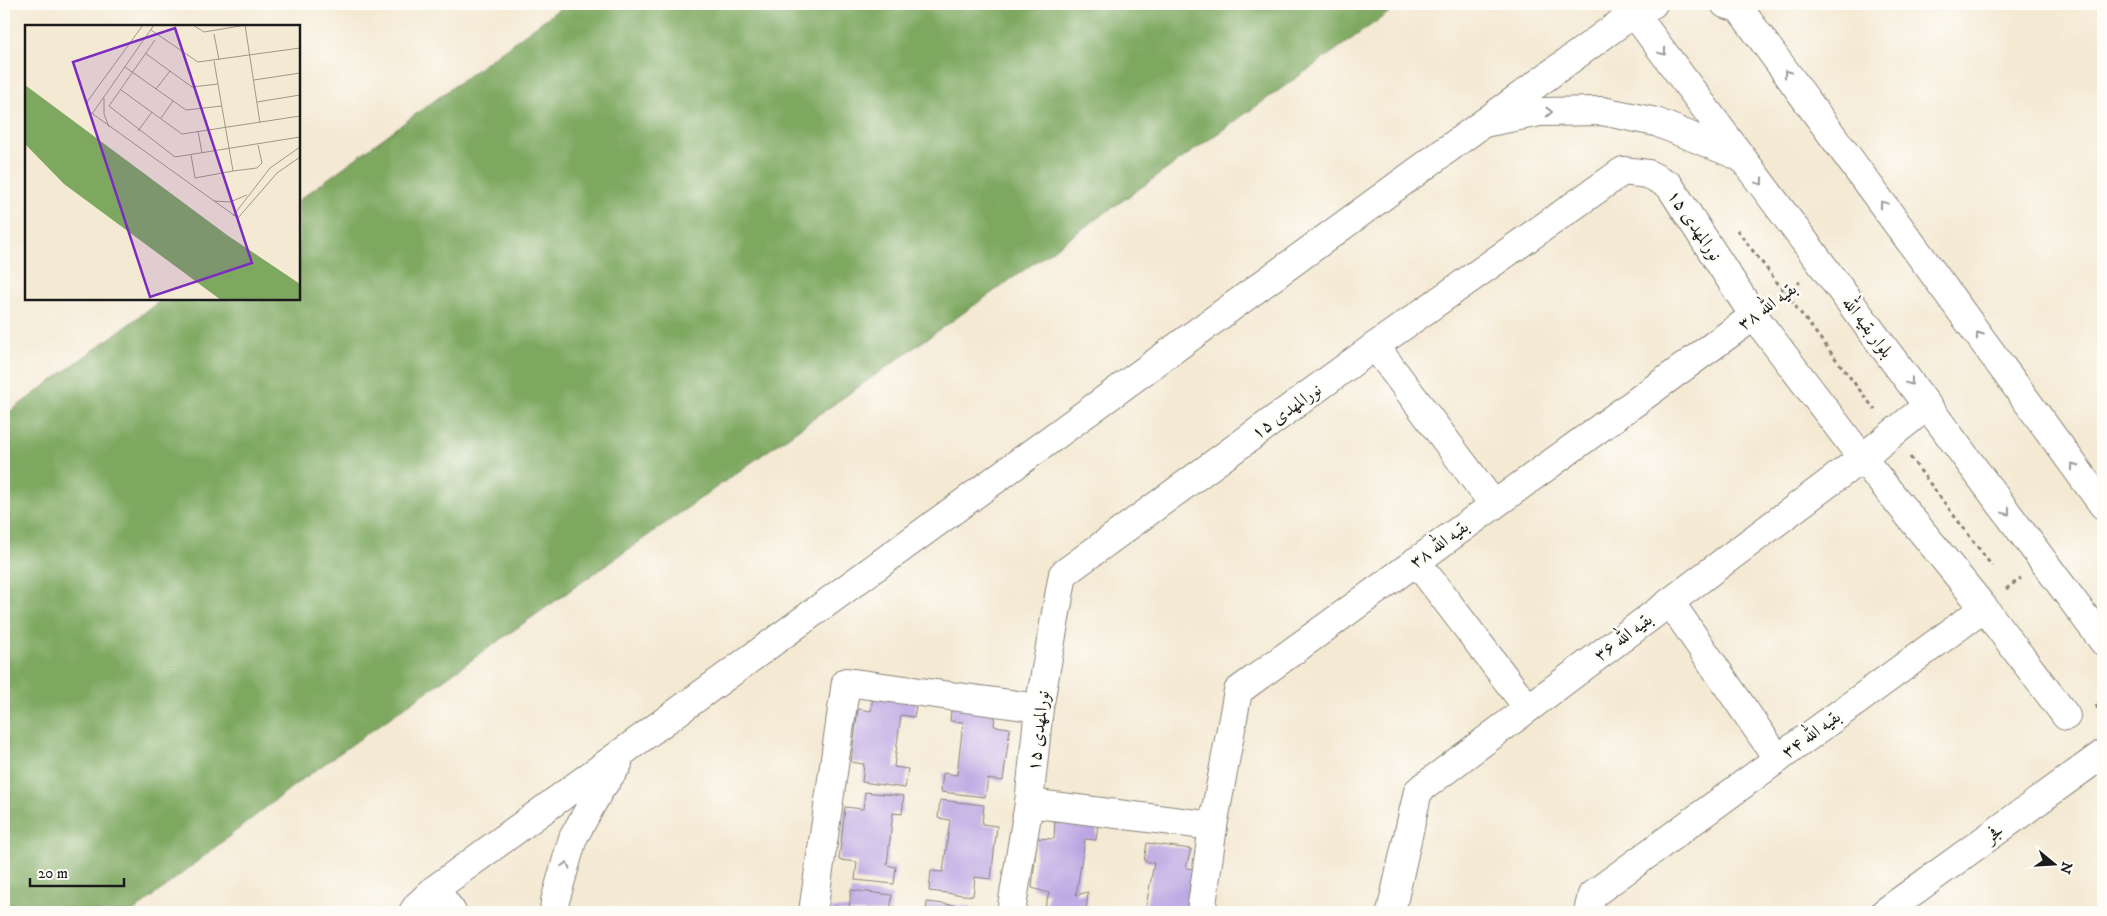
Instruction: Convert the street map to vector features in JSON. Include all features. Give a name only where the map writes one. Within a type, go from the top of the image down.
[{"type":"street","points":[[1725,4],[1739,8],[2103,506]]},
{"type":"street","points":[[413,912],[418,904],[435,889],[1643,8]]},
{"type":"street","name":"بلوار بقیه الله","points":[[1643,8],[1742,157],[2103,641]]},
{"type":"street","points":[[1484,123],[1540,112],[1602,111],[1656,122],[1742,157]]},
{"type":"street","name":"نورالمهدی ۱۵","points":[[1011,912],[1029,803],[1040,708],[1063,574],[1375,346],[1623,171],[1648,174],[1669,185],[1754,316],[1862,458],[1984,608],[2066,716]]},
{"type":"street","name":"بقیه الله ۳۸","points":[[1201,912],[1213,826],[1238,691],[1754,316]]},
{"type":"street","points":[[1375,346],[1494,505]]},
{"type":"street","name":"بقیه الله ۳۶","points":[[1390,912],[1418,791],[1862,458],[1927,406]]},
{"type":"street","points":[[1416,561],[1528,708]]},
{"type":"street","points":[[1670,602],[1778,759]]},
{"type":"street","name":"بقیه الله ۳۴","points":[[1588,912],[1592,895],[1984,608]]},
{"type":"street","points":[[813,912],[846,682],[1040,708]]},
{"type":"street","points":[[554,912],[555,901],[573,838],[599,792],[629,747]]},
{"type":"street","name":"فجر","points":[[1885,912],[2103,754]]},
{"type":"street","points":[[1029,803],[1213,826]]},
{"type":"street","points":[[435,889],[452,912]]},
{"type":"path","name":"بقیه الله ۳۸","points":[[1754,316],[1823,266]]},
{"type":"path","points":[[1984,608],[2008,587],[2045,563]]},
{"type":"green space","points":[[566,4],[1401,4],[293,786],[133,912],[4,912],[4,416],[162,300],[300,300],[300,199]]},
{"type":"building","points":[[873,695],[917,700],[914,717],[901,715],[894,767],[908,769],[905,788],[862,782],[864,764],[851,762],[858,709],[871,711]]},
{"type":"building","points":[[952,701],[996,707],[994,726],[1010,728],[1003,781],[988,779],[985,797],[941,792],[943,773],[957,775],[963,722],[950,721]]},
{"type":"building","points":[[865,792],[904,796],[902,814],[893,813],[887,865],[896,867],[894,884],[855,880],[857,862],[839,860],[845,807],[863,809]]},
{"type":"building","points":[[940,800],[984,805],[982,824],[997,826],[991,879],[975,877],[973,896],[929,891],[931,871],[943,872],[950,820],[938,818]]},
{"type":"building","points":[[1055,819],[1098,824],[1096,840],[1085,839],[1076,895],[1088,892],[1086,912],[1045,907],[1049,893],[1032,888],[1037,838],[1054,839]]},
{"type":"building","points":[[1147,843],[1191,849],[1186,868],[1202,869],[1195,912],[1145,912],[1154,863],[1144,861]]},
{"type":"building","points":[[851,890],[892,895],[890,912],[832,912],[833,908],[849,909]]},
{"type":"building","points":[[927,902],[972,907],[971,912],[926,912]]}]
